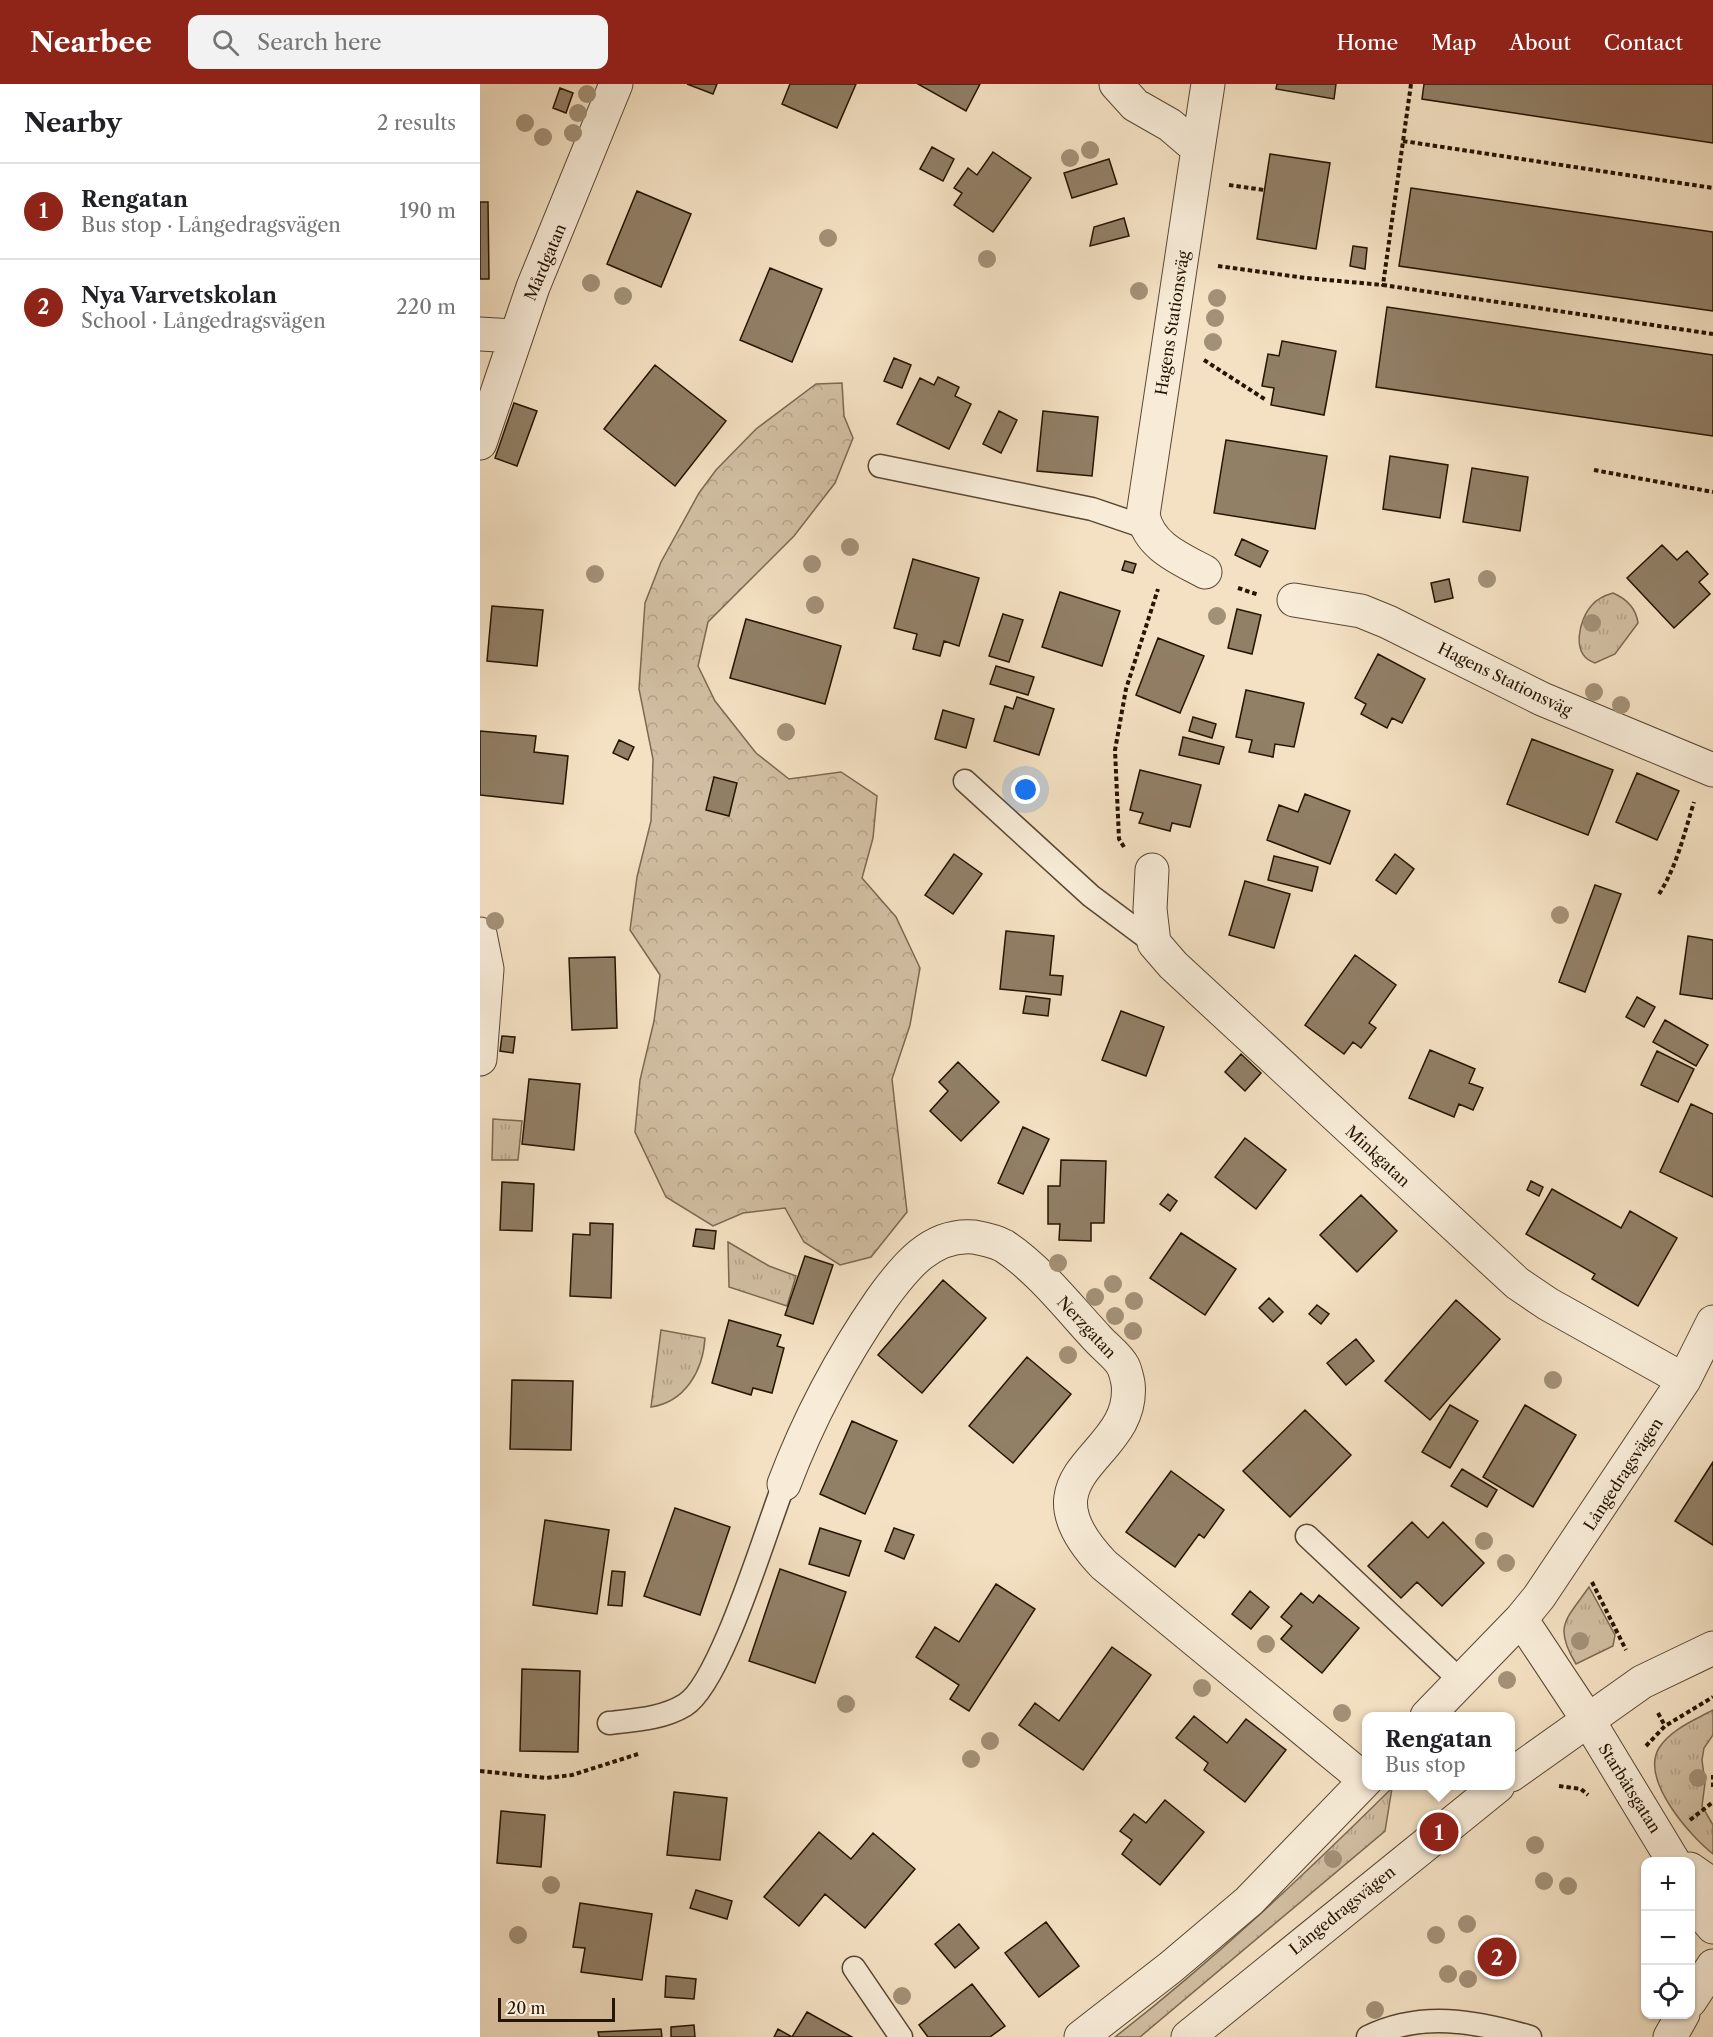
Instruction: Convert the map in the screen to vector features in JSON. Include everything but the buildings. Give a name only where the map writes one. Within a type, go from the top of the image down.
[{"type":"street","name":"Mårdgatan","points":[[480,442],[515,336],[616,84]]},
{"type":"street","points":[[1116,84],[1135,105],[1170,125],[1198,149]]},
{"type":"street","name":"Hagens Stationsväg","points":[[1145,527],[1143,515],[1208,84]]},
{"type":"street","points":[[480,334],[515,336]]},
{"type":"street","points":[[1145,527],[1153,538],[1171,553],[1205,572]]},
{"type":"street","name":"Hagens Stationsväg","points":[[1294,600],[1361,611],[1379,618],[1542,699],[1709,768]]},
{"type":"street","points":[[1152,870],[1150,909],[1154,943]]},
{"type":"street","points":[[480,934],[487,969],[480,1059]]},
{"type":"street","name":"Minkgatan","points":[[1154,943],[1190,980],[1517,1282],[1548,1304],[1684,1380]]},
{"type":"street","name":"Nerzgatan","points":[[784,1484],[812,1414],[833,1372],[878,1305],[910,1263],[935,1244],[951,1238],[964,1236],[996,1242],[1005,1247],[1043,1281],[1122,1365],[1128,1383],[1127,1401],[1120,1422],[1079,1475],[1071,1492],[1071,1511],[1084,1544],[1104,1565],[1362,1777]]},
{"type":"street","name":"Långedragsvägen","points":[[1431,1712],[1521,1619],[1567,1558],[1684,1380],[1713,1322]]},
{"type":"street","points":[[1521,1619],[1588,1720]]},
{"type":"street","points":[[1515,1772],[1642,1682],[1713,1647]]},
{"type":"street","name":"Starbåtsgatan","points":[[1588,1720],[1676,1857]]},
{"type":"street","points":[[1081,2037],[1241,1908],[1362,1784]]},
{"type":"street","name":"Långedragsvägen","points":[[1188,2037],[1492,1790]]},
{"type":"street","name":"Starbåtsgatan","points":[[1695,1873],[1713,1885]]},
{"type":"street","points":[[1695,1906],[1713,1927]]},
{"type":"street","points":[[1695,1993],[1713,1966]]},
{"type":"street","points":[[1670,2037],[1680,2019]]},
{"type":"lane","points":[[880,466],[1092,509],[1145,527]]},
{"type":"lane","points":[[965,781],[1091,896],[1154,943]]},
{"type":"lane","points":[[609,1723],[651,1719],[685,1705],[700,1691],[734,1622],[784,1484]]},
{"type":"lane","points":[[1307,1536],[1461,1681]]},
{"type":"lane","points":[[854,1968],[901,2037]]},
{"type":"lane","points":[[1368,2037],[1388,2027],[1432,2020],[1475,2023],[1530,2037]]},
{"type":"path","points":[[1383,285],[1411,84]]},
{"type":"path","points":[[1403,141],[1713,188]]},
{"type":"path","points":[[1182,261],[1306,278],[1383,285],[1713,334]]},
{"type":"path","points":[[1169,344],[1193,352],[1266,400]]},
{"type":"path","points":[[1594,470],[1713,492]]},
{"type":"path","points":[[1152,870],[1127,851],[1119,839],[1116,750],[1129,678],[1142,632],[1171,553]]},
{"type":"path","points":[[1205,572],[1260,596],[1294,600]]},
{"type":"path","points":[[1659,894],[1668,879],[1709,768]]},
{"type":"path","points":[[1622,1776],[1647,1760],[1645,1748],[1665,1726],[1713,1697]]},
{"type":"path","points":[[480,1771],[546,1778],[572,1775]]},
{"type":"path","points":[[1713,1775],[1713,1789]]},
{"type":"path","points":[[1689,1821],[1713,1802]]},
{"type":"green space","points":[[842,383],[844,416],[853,438],[835,483],[794,536],[708,622],[698,666],[715,701],[756,753],[789,779],[841,772],[877,796],[873,838],[862,878],[896,917],[920,968],[910,1025],[892,1079],[907,1212],[871,1257],[840,1265],[804,1242],[785,1208],[743,1213],[713,1226],[666,1197],[635,1132],[640,1080],[654,1021],[660,975],[630,930],[637,877],[651,821],[653,759],[639,689],[645,603],[661,562],[699,493],[716,470],[756,429],[816,384]]},
{"type":"green space","points":[[1613,593],[1630,605],[1638,623],[1615,654],[1595,663],[1582,653],[1579,636],[1583,619],[1592,605]]},
{"type":"green space","points":[[493,1119],[522,1121],[518,1160],[492,1160]]},
{"type":"green space","points":[[728,1242],[769,1266],[796,1276],[787,1306],[729,1287]]},
{"type":"green space","points":[[661,1330],[705,1338],[704,1350],[696,1373],[682,1392],[674,1399],[651,1407]]},
{"type":"green space","points":[[1589,1587],[1615,1635],[1613,1646],[1576,1664],[1565,1641],[1565,1624]]},
{"type":"green space","points":[[1713,1710],[1713,1735],[1704,1748],[1702,1760],[1705,1783],[1702,1806],[1713,1825],[1713,1854],[1692,1834],[1670,1806],[1656,1775],[1655,1761],[1659,1748],[1670,1735]]},
{"type":"green space","points":[[1392,1790],[1385,1831],[1140,2037],[1115,2037],[1188,1978]]},
{"type":"place","name":"Rengatan","points":[[1439,1832]]},
{"type":"place","name":"Nya Varvetskolan","points":[[1497,1957]]}]
